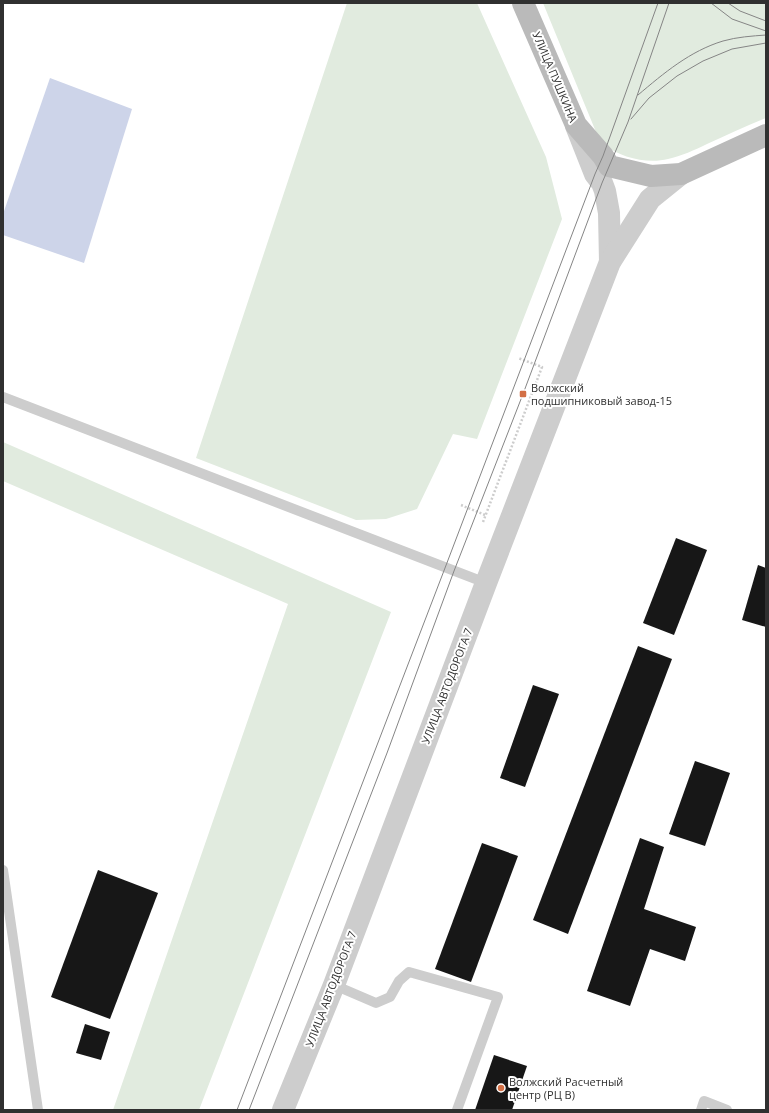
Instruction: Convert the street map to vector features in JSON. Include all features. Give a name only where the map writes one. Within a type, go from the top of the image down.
[{"type":"main road","name":"УЛИЦА ПУШКИНА","points":[[523,3],[576,125],[603,156],[609,166],[651,176],[681,174],[766,135]]},
{"type":"street","name":"УЛИЦА АВТОДОРОГА 7","points":[[576,125],[595,174],[602,183],[605,191],[609,213],[610,262]]},
{"type":"street","name":"УЛИЦА АВТОДОРОГА 7","points":[[283,1110],[334,985],[486,583],[610,262],[650,199],[681,174]]},
{"type":"lane","points":[[3,397],[486,583]]},
{"type":"lane","points":[[3,870],[38,1110]]},
{"type":"lane","points":[[334,985],[376,1003],[390,997],[399,980],[409,972],[498,997],[457,1110]]},
{"type":"lane","points":[[701,1110],[704,1101],[727,1110]]},
{"type":"path","points":[[483,522],[542,367],[518,358]]},
{"type":"path","points":[[461,504],[485,515]]},
{"type":"shaded area","points":[[347,3],[477,3],[546,157],[562,219],[477,439],[453,434],[417,509],[386,519],[356,520],[196,458]]},
{"type":"shaded area","points":[[543,3],[766,3],[766,118],[693,151],[668,159],[652,161],[634,159],[618,153],[604,144],[596,132]]},
{"type":"shaded area","points":[[3,442],[391,612],[199,1110],[113,1110],[288,604],[3,481]]},
{"type":"water","points":[[50,78],[132,109],[84,263],[3,235],[3,214]]},
{"type":"building","points":[[676,538],[707,550],[674,635],[643,623]]},
{"type":"building","points":[[758,565],[766,568],[766,627],[742,620]]},
{"type":"building","points":[[638,646],[672,659],[568,934],[533,920]]},
{"type":"building","points":[[533,685],[559,694],[525,787],[500,778]]},
{"type":"building","points":[[695,761],[730,773],[705,846],[669,834]]},
{"type":"building","points":[[640,838],[664,847],[644,909],[696,927],[685,961],[650,949],[630,1006],[587,991]]},
{"type":"building","points":[[482,843],[518,856],[471,982],[435,969]]},
{"type":"building","points":[[98,870],[158,893],[110,1019],[51,997]]},
{"type":"building","points":[[85,1024],[110,1032],[101,1060],[76,1053]]},
{"type":"building","name":"Волжский Расчетный центр (РЦ В)","points":[[494,1055],[527,1066],[512,1110],[475,1110]]},
{"type":"tram line","points":[[237,1110],[603,156],[658,3]]},
{"type":"tram line","points":[[249,1110],[387,753],[454,571],[523,394],[602,183],[628,122],[669,3]]},
{"type":"tram line","points":[[711,3],[732,19],[766,31]]},
{"type":"tram line","points":[[728,3],[740,11],[766,21]]},
{"type":"tram line","points":[[638,95],[688,57],[711,45],[744,37],[766,35]]},
{"type":"tram line","points":[[631,119],[649,98],[677,76],[703,61],[732,49],[766,43]]},
{"type":"place","name":"Волжский подшипниковый завод-15","points":[[523,394]]},
{"type":"place","name":"Волжский Расчетный центр (РЦ В)","points":[[501,1088]]}]
